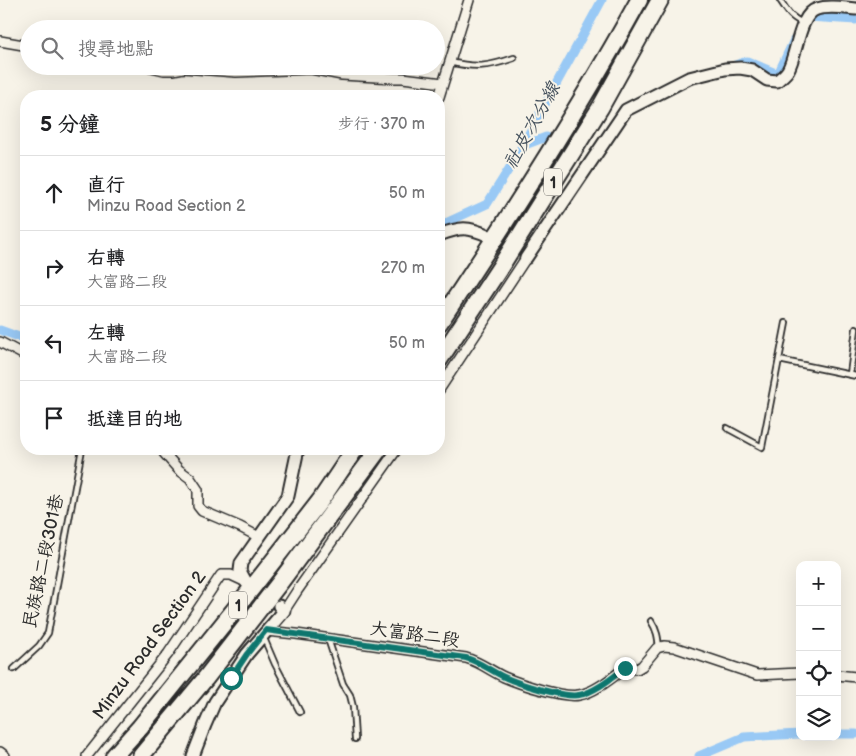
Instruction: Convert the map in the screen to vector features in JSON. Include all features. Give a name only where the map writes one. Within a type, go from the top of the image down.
[{"type":"highway","name":"1","points":[[445,314],[590,86],[639,0]]},
{"type":"highway","name":"1","points":[[445,351],[500,269],[600,108],[660,0]]},
{"type":"highway","name":"1","points":[[114,756],[320,502],[351,455]]},
{"type":"highway","name":"1","points":[[141,756],[205,679],[376,455]]},
{"type":"street","points":[[441,90],[469,0]]},
{"type":"street","points":[[445,381],[626,110],[689,78],[725,69],[740,68],[752,70],[767,80],[777,81],[787,72],[808,13],[816,9],[831,7],[856,9]]},
{"type":"street","points":[[0,41],[20,44]]},
{"type":"street","points":[[355,75],[443,83]]},
{"type":"street","points":[[445,233],[462,228],[474,229],[489,236]]},
{"type":"street","points":[[0,342],[20,353]]},
{"type":"street","points":[[166,455],[179,470],[190,478],[198,490],[198,506],[202,511],[259,537]]},
{"type":"street","points":[[231,575],[288,496],[297,455]]},
{"type":"street","points":[[192,756],[215,702],[247,654],[265,633],[281,608],[297,591],[393,455]]},
{"type":"street","name":"Minzu Road Section 2","points":[[241,563],[240,571],[246,582]]},
{"type":"street","name":"Minzu Road Section 2","points":[[87,756],[168,654],[221,575],[231,575],[246,582]]},
{"type":"street","name":"大富路二段","points":[[265,633],[327,638],[466,658],[504,677],[532,687],[577,696],[608,681],[625,668],[636,669],[642,666],[659,648]]},
{"type":"street","points":[[659,648],[664,646],[674,648],[757,675],[796,673]]},
{"type":"street","points":[[841,676],[856,678]]},
{"type":"street","points":[[0,752],[5,756]]},
{"type":"lane","points":[[780,0],[794,19],[804,23]]},
{"type":"lane","points":[[449,62],[486,66],[514,58]]},
{"type":"lane","points":[[727,428],[762,446],[786,323]]},
{"type":"lane","points":[[850,374],[856,329]]},
{"type":"lane","points":[[779,360],[856,376]]},
{"type":"lane","name":"民族路二段301巷","points":[[14,669],[40,646],[48,633],[81,455]]},
{"type":"lane","points":[[651,621],[656,628],[659,648]]},
{"type":"lane","points":[[265,633],[275,664],[300,712]]},
{"type":"lane","points":[[327,638],[343,684],[350,695],[353,707],[355,739]]},
{"type":"waterway","name":"社皮次分線","points":[[445,223],[487,204],[514,161],[602,0]]},
{"type":"waterway","points":[[806,21],[808,17],[856,20]]},
{"type":"waterway","points":[[732,66],[747,61],[778,74],[794,40]]},
{"type":"waterway","points":[[522,146],[546,137]]},
{"type":"waterway","name":"社皮次分線","points":[[0,330],[20,338]]},
{"type":"waterway","points":[[699,756],[744,737],[796,734]]},
{"type":"waterway","points":[[841,734],[856,734]]},
{"type":"tunnel","points":[[489,236],[526,258]]},
{"type":"route","points":[[231,678],[266,630],[466,658],[504,677],[532,687],[577,696],[608,681],[625,668]]}]
